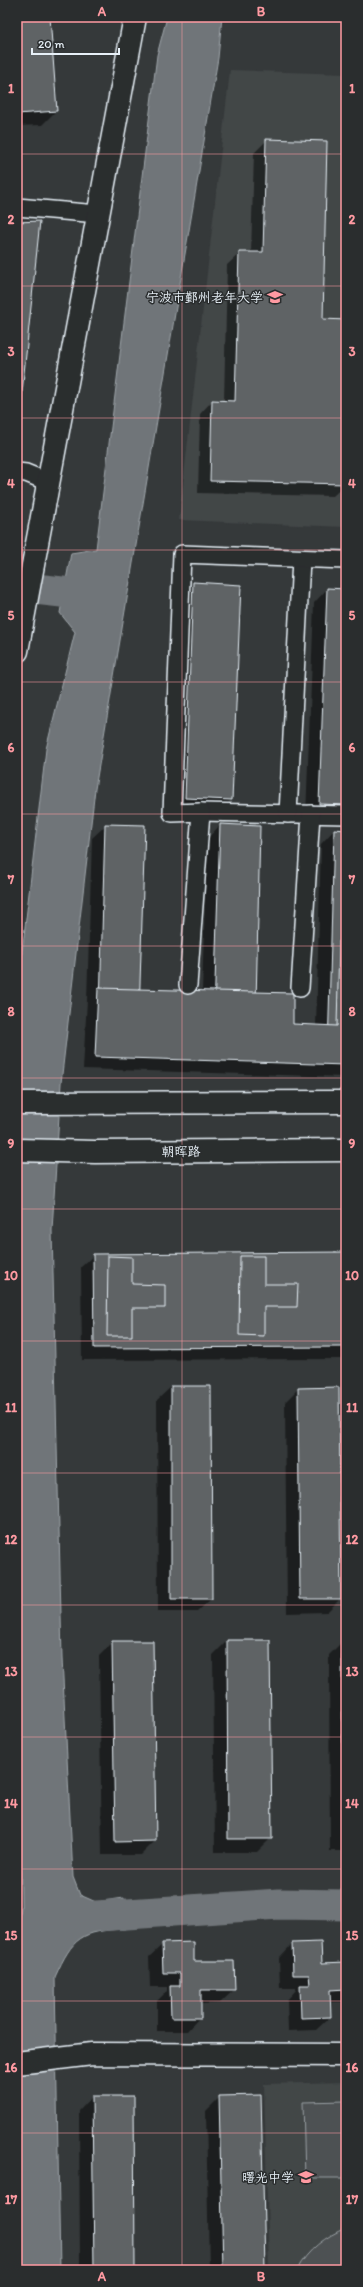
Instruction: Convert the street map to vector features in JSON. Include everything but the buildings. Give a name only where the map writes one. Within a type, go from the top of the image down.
[{"type":"street","points":[[17,651],[135,17]]},
{"type":"street","points":[[17,1103],[346,1102]]},
{"type":"street","name":"朝晖路","points":[[17,1150],[95,1152],[346,1150]]},
{"type":"street","points":[[17,2063],[92,2054],[346,2055]]},
{"type":"lane","points":[[17,207],[98,214]]},
{"type":"lane","points":[[17,472],[26,473],[48,482]]},
{"type":"lane","points":[[346,560],[302,560],[182,554],[172,813],[201,812],[346,815]]},
{"type":"lane","points":[[288,814],[302,560]]},
{"type":"lane","points":[[188,985],[201,812]]},
{"type":"lane","points":[[300,988],[311,814]]},
{"type":"shaded area","points":[[167,17],[222,17],[218,58],[95,789],[61,1083],[52,1230],[62,1658],[73,1877],[80,1895],[96,1902],[124,1898],[125,1929],[98,1932],[80,1939],[67,1953],[55,1977],[60,2270],[17,2270],[17,1950],[21,1906],[17,1599],[17,995],[46,749],[75,632],[60,613],[71,553],[96,549],[157,55]]},
{"type":"shaded area","name":"宁波市鄞州老年大学","points":[[230,70],[346,74],[346,527],[179,520]]},
{"type":"shaded area","name":"曙光中学","points":[[346,2082],[346,2270],[269,2270],[264,2084]]},
{"type":"shaded area","points":[[346,2101],[346,2178],[305,2178],[303,2102]]},
{"type":"shaded area","points":[[346,2228],[346,2270],[297,2270],[306,2256],[318,2244],[331,2235]]},
{"type":"waterway","points":[[17,587],[107,597]]},
{"type":"waterway","points":[[81,1917],[279,1904],[346,1905]]},
{"type":"place","name":"宁波市鄞州老年大学","points":[[275,297]]},
{"type":"place","name":"曙光中学","points":[[306,2177]]}]
